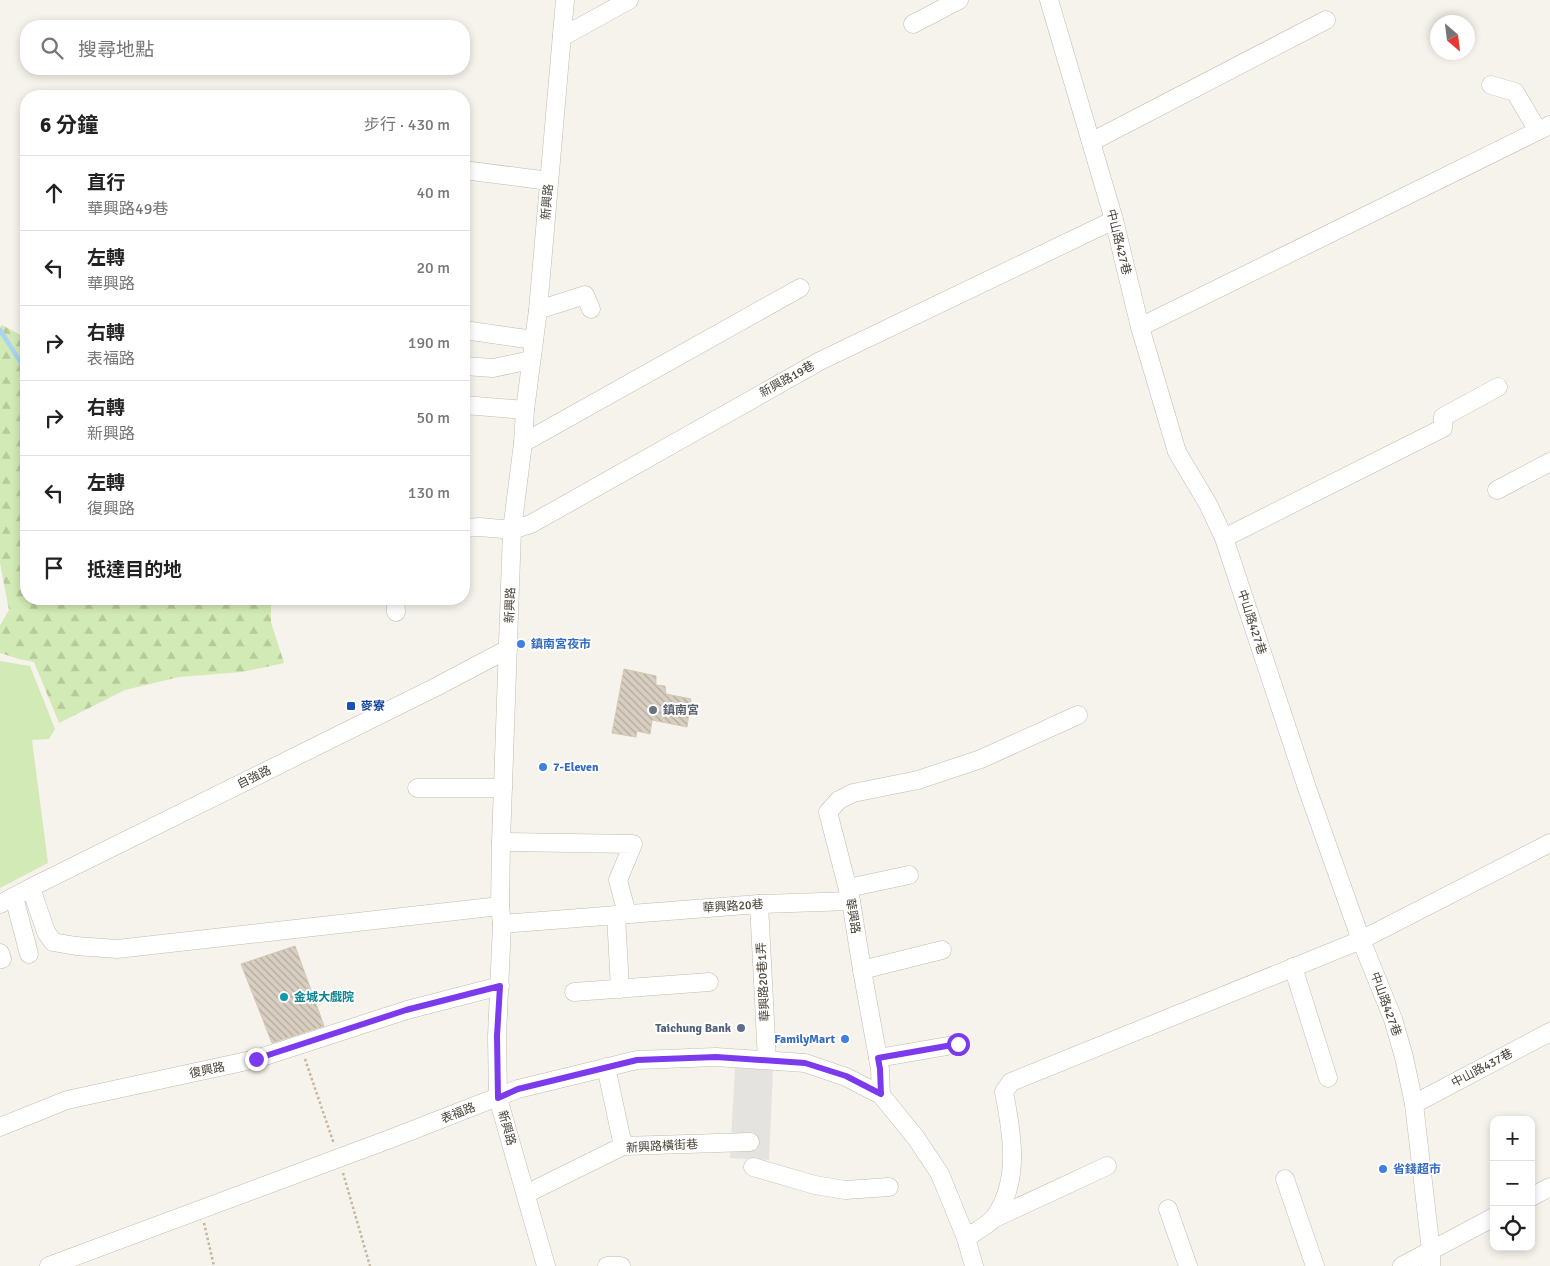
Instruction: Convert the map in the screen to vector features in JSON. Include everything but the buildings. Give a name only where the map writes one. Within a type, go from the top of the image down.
[{"type":"street","name":"新興路","points":[[546,1266],[498,1098],[497,1036],[502,924],[500,906],[500,842],[512,530],[523,443],[524,410],[538,310],[565,0]]},
{"type":"street","points":[[562,37],[629,0]]},
{"type":"street","points":[[913,24],[959,0]]},
{"type":"street","name":"中山路427巷","points":[[1049,0],[1114,220],[1140,327],[1176,452],[1208,504],[1224,538],[1307,788],[1361,940],[1393,1020],[1414,1104],[1431,1258]]},
{"type":"street","points":[[1091,142],[1326,20]]},
{"type":"street","points":[[1140,327],[1544,128],[1515,92],[1491,85]]},
{"type":"street","points":[[470,171],[549,181]]},
{"type":"street","name":"新興路19巷","points":[[470,528],[512,530],[531,524],[820,361],[1114,220]]},
{"type":"street","points":[[523,443],[800,288]]},
{"type":"street","points":[[538,310],[585,295],[591,309]]},
{"type":"street","points":[[470,331],[534,340]]},
{"type":"street","points":[[470,366],[493,368],[531,360]]},
{"type":"street","points":[[1224,538],[1443,428],[1443,417],[1498,387]]},
{"type":"street","points":[[470,405],[524,410]]},
{"type":"street","points":[[1497,490],[1550,462]]},
{"type":"street","name":"自強路","points":[[7,901],[508,650]]},
{"type":"street","name":"華興路","points":[[881,1094],[880,1069],[849,894],[828,812],[839,800],[853,793],[918,780],[981,759],[1078,715]]},
{"type":"street","points":[[417,788],[502,788]]},
{"type":"street","points":[[500,842],[633,844],[618,880],[621,914],[620,989]]},
{"type":"street","points":[[993,1219],[1005,1198],[1011,1178],[1012,1152],[1004,1092],[1011,1082],[1361,940],[1550,844]]},
{"type":"street","name":"華興路20巷","points":[[502,924],[759,904],[849,894],[908,875]]},
{"type":"street","points":[[31,888],[46,932],[53,942],[117,949],[500,906]]},
{"type":"street","points":[[7,901],[29,954]]},
{"type":"street","name":"華興路20巷1弄","points":[[759,904],[767,1060]]},
{"type":"street","points":[[862,970],[942,950]]},
{"type":"street","points":[[1293,967],[1328,1078]]},
{"type":"street","points":[[574,992],[709,982]]},
{"type":"street","name":"復興路","points":[[0,1126],[67,1100],[256,1059],[406,1010],[500,986]]},
{"type":"street","name":"中山路437巷","points":[[1414,1104],[1550,1032]]},
{"type":"street","points":[[878,1058],[958,1044]]},
{"type":"street","name":"表福路","points":[[49,1266],[518,1089],[637,1060],[716,1057],[805,1063],[846,1076],[881,1094]]},
{"type":"street","points":[[606,1067],[623,1146]]},
{"type":"street","points":[[881,1094],[916,1138],[940,1174],[966,1238],[974,1266]]},
{"type":"street","name":"新興路橫街巷","points":[[526,1194],[623,1146],[750,1142]]},
{"type":"street","points":[[966,1238],[993,1219],[1107,1166]]},
{"type":"street","points":[[753,1167],[815,1185],[845,1190],[889,1187]]},
{"type":"street","points":[[1285,1178],[1315,1266]]},
{"type":"street","points":[[1535,1195],[1550,1187]]},
{"type":"street","points":[[1168,1209],[1188,1266]]},
{"type":"street","points":[[1402,1266],[1431,1258],[1490,1220]]},
{"type":"street","points":[[608,1266],[621,1266]]},
{"type":"path","points":[[201,1209],[214,1266]]},
{"type":"green space","points":[[2,325],[20,335],[20,605],[271,605],[271,622],[284,663],[242,672],[179,677],[125,690],[59,723],[34,662],[0,653],[0,625],[9,610],[0,563],[0,327]]},
{"type":"green space","points":[[0,661],[30,666],[55,729],[49,739],[32,740],[48,863],[0,888]]},
{"type":"shaded area","points":[[735,1068],[773,1070],[769,1160],[730,1158]]},
{"type":"waterway","points":[[0,330],[20,361]]},
{"type":"place","name":"鎮南宮夜市","points":[[521,644]]},
{"type":"place","name":"麥寮","points":[[351,706]]},
{"type":"place","name":"鎮南宮","points":[[653,710]]},
{"type":"place","name":"7-Eleven","points":[[543,767]]},
{"type":"place","name":"金城大戲院","points":[[284,997]]},
{"type":"place","name":"Taichung Bank","points":[[741,1028]]},
{"type":"place","name":"FamilyMart","points":[[845,1039]]},
{"type":"place","name":"省錢超市","points":[[1383,1169]]},
{"type":"route","points":[[256,1059],[301,1046],[406,1010],[500,986],[497,1036],[498,1098],[518,1089],[637,1060],[716,1057],[805,1063],[846,1076],[881,1094],[878,1058],[958,1044]]}]
